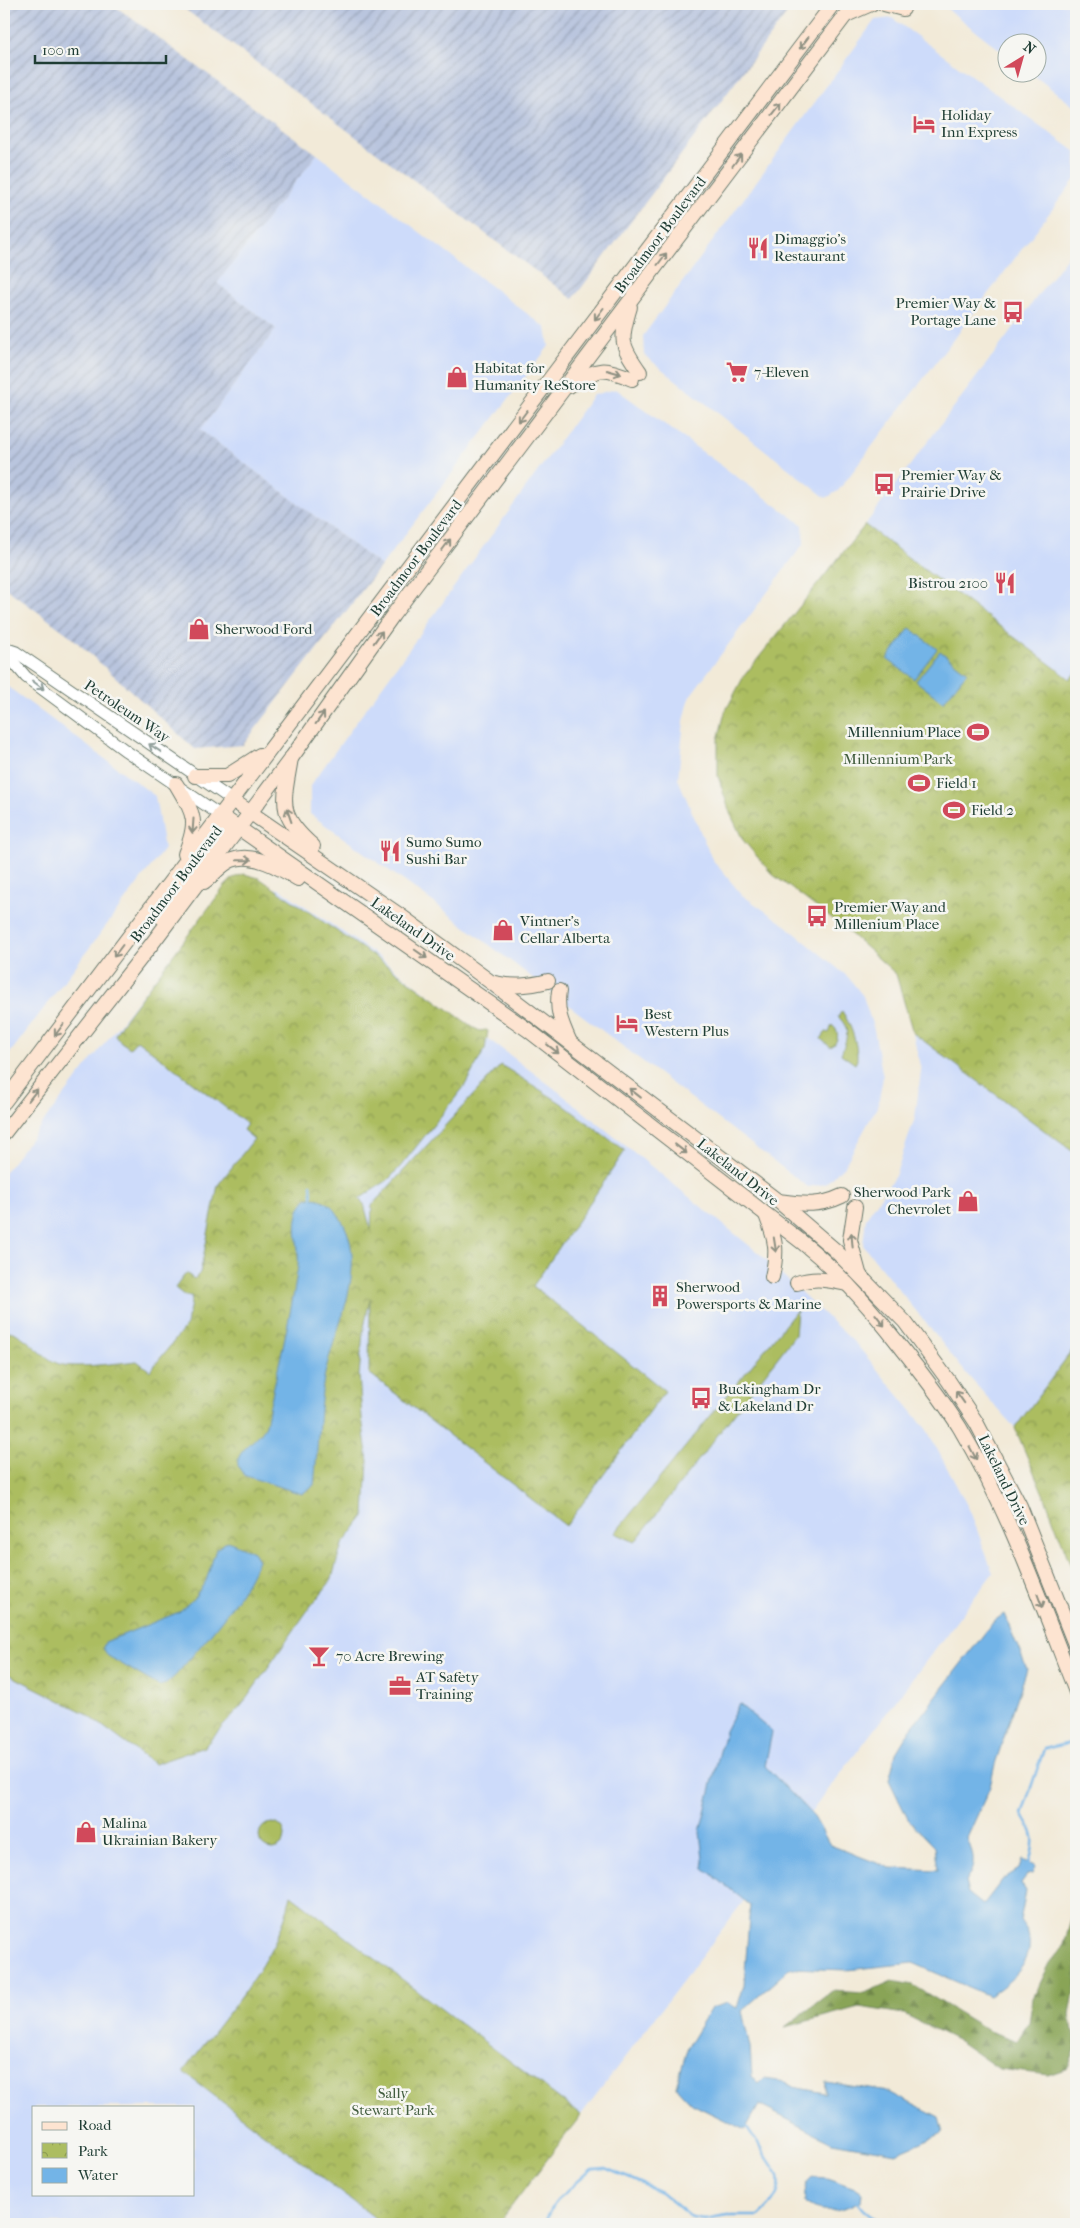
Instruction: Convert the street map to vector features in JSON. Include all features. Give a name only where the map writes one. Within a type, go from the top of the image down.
[{"type":"main road","name":"Broadmoor Boulevard","points":[[4,1132],[190,893],[229,821],[232,800],[833,4]]},
{"type":"main road","points":[[850,9],[871,4]]},
{"type":"main road","points":[[884,4],[903,9]]},
{"type":"main road","name":"Broadmoor Boulevard","points":[[4,1102],[179,870],[229,821],[249,812],[292,757],[393,615],[850,9]]},
{"type":"main road","points":[[564,389],[601,369],[636,376],[622,342],[623,330],[632,298]]},
{"type":"main road","points":[[195,776],[227,776],[254,760],[276,742]]},
{"type":"main road","points":[[292,757],[284,801],[292,824],[297,832],[358,886]]},
{"type":"main road","points":[[176,784],[190,807],[195,825],[179,870]]},
{"type":"main road","name":"Lakeland Drive","points":[[232,800],[358,886],[492,983],[778,1202],[859,1273],[905,1322],[976,1422],[1020,1506],[1076,1647]]},
{"type":"main road","points":[[151,945],[157,924],[229,821]]},
{"type":"main road","name":"Lakeland Drive","points":[[229,821],[528,1030],[818,1255],[847,1284],[873,1312],[925,1378],[960,1429],[1001,1508],[1027,1567],[1076,1692]]},
{"type":"main road","points":[[190,893],[232,860],[256,860],[286,872],[381,926]]},
{"type":"main road","points":[[492,983],[516,987],[530,986],[548,981]]},
{"type":"main road","points":[[559,991],[557,1006],[559,1016],[570,1043]]},
{"type":"main road","points":[[778,1202],[828,1203],[842,1196]]},
{"type":"main road","points":[[856,1207],[850,1240],[859,1273]]},
{"type":"main road","points":[[766,1215],[774,1236],[777,1255],[772,1277]]},
{"type":"main road","points":[[797,1283],[808,1279],[825,1279],[847,1284]]},
{"type":"street","name":"Petroleum Way","points":[[4,650],[16,652],[232,800]]},
{"type":"street","name":"Petroleum Way","points":[[4,650],[26,676],[126,751],[229,821]]},
{"type":"shaded area","points":[[4,4],[112,4],[317,154],[217,283],[276,329],[200,430],[381,566],[243,745],[195,749],[69,635],[4,587]]},
{"type":"shaded area","points":[[178,4],[794,4],[573,299]]},
{"type":"shaded area","points":[[941,4],[1076,4],[1076,108],[1043,82],[1048,82],[1048,32],[998,32],[998,48]]},
{"type":"shaded area","points":[[892,18],[1076,152],[1076,178],[838,491],[826,498],[644,355],[643,336],[875,20]]},
{"type":"shaded area","points":[[317,154],[546,328],[549,346],[381,566],[200,430],[276,329],[217,283]]},
{"type":"shaded area","points":[[1076,245],[1076,672],[1071,679],[865,525]]},
{"type":"shaded area","points":[[616,389],[803,525],[804,543],[690,696],[684,721],[678,779],[712,859],[742,895],[785,925],[848,977],[863,996],[874,1030],[883,1077],[878,1105],[845,1165],[825,1184],[808,1187],[429,899],[310,814],[310,786],[593,395]]},
{"type":"shaded area","points":[[4,684],[155,796],[164,849],[4,1061]]},
{"type":"shaded area","points":[[253,886],[280,889],[372,952],[559,1092],[761,1255],[857,1345],[927,1430],[970,1511],[993,1573],[498,2224],[4,2224],[4,1173],[194,928]]},
{"type":"shaded area","points":[[913,1033],[1076,1154],[1076,1345],[1015,1428],[970,1378],[863,1245],[866,1218],[895,1176],[915,1118],[921,1071]]},
{"type":"green space","name":"Millennium Park","points":[[865,525],[1070,679],[1076,672],[1076,1154],[913,1033],[896,974],[844,928],[772,874],[743,840],[730,813],[718,776],[718,740],[725,712],[744,676]]},
{"type":"green space","points":[[244,874],[259,878],[391,968],[474,1028],[480,1031],[488,1031],[485,1049],[464,1087],[388,1180],[359,1199],[364,1204],[371,1230],[372,1205],[501,1065],[561,1103],[625,1151],[533,1286],[665,1391],[566,1526],[369,1373],[370,1299],[363,1332],[359,1375],[368,1461],[365,1515],[342,1545],[331,1581],[310,1607],[242,1705],[204,1747],[154,1764],[85,1713],[4,1672],[4,1331],[11,1331],[17,1334],[52,1361],[59,1364],[86,1366],[137,1361],[150,1371],[187,1325],[192,1296],[185,1296],[175,1288],[186,1273],[194,1279],[200,1273],[218,1185],[254,1139],[243,1130],[247,1124],[137,1040],[130,1048],[115,1035],[225,886],[233,878]]},
{"type":"green space","points":[[842,1011],[855,1041],[857,1060],[855,1064],[841,1054],[847,1035],[845,1026],[838,1017]]},
{"type":"green space","points":[[832,1025],[837,1032],[837,1040],[830,1047],[821,1039],[826,1032],[829,1033]]},
{"type":"green space","points":[[797,1310],[795,1335],[635,1542],[615,1533]]},
{"type":"green space","points":[[1076,1345],[1076,1579],[1047,1503],[1015,1428]]},
{"type":"green space","points":[[272,1823],[281,1827],[285,1836],[281,1845],[272,1849],[263,1845],[259,1836],[263,1827]]},
{"type":"green space","name":"Sally Stewart Park","points":[[291,1895],[581,2115],[498,2224],[383,2224],[183,2072],[231,2010],[261,1966],[274,1943]]},
{"type":"green space","points":[[1072,1917],[1076,1920],[1076,1981],[1070,2015],[1076,2047],[1068,2068],[1048,2075],[999,2069],[960,2042],[904,2014],[859,2007],[785,2027],[832,1991],[865,1993],[892,1981],[913,1985],[989,2031],[1017,2041],[1029,2022],[1033,1998],[1050,1963],[1063,1947]]},
{"type":"water","points":[[910,628],[937,649],[914,679],[887,659]]},
{"type":"water","points":[[940,651],[967,672],[943,702],[916,681]]},
{"type":"water","points":[[312,1198],[328,1203],[339,1216],[348,1235],[352,1255],[348,1296],[324,1378],[314,1485],[302,1494],[246,1476],[240,1469],[238,1462],[239,1456],[262,1432],[266,1425],[295,1286],[298,1266],[296,1231],[298,1215],[306,1199]]},
{"type":"water","points":[[228,1541],[253,1552],[258,1560],[251,1576],[232,1606],[176,1675],[166,1684],[159,1686],[108,1656],[103,1648],[105,1642],[179,1612],[194,1598],[206,1581],[216,1549]]},
{"type":"water","points":[[1004,1614],[1027,1669],[995,1764],[990,1787],[967,1838],[973,1865],[965,1882],[968,1893],[983,1905],[1003,1879],[1019,1869],[1022,1860],[1036,1865],[1032,1874],[1027,1875],[1021,1883],[1026,1891],[1020,1921],[1027,1932],[1029,1944],[1028,1954],[1019,1971],[1005,1985],[989,1996],[913,1963],[847,1970],[790,1968],[742,2011],[750,2047],[752,2076],[759,2084],[764,2079],[786,2082],[793,2087],[825,2093],[826,2082],[889,2092],[939,2118],[943,2133],[896,2153],[832,2142],[759,2105],[745,2130],[692,2104],[676,2087],[688,2046],[711,2008],[728,2003],[737,2008],[744,1985],[750,1905],[704,1868],[700,1832],[725,1731],[739,1704],[772,1732],[765,1766],[814,1817],[830,1845],[890,1868],[938,1870],[935,1847],[908,1819],[889,1780],[896,1753],[910,1730],[994,1621]]},
{"type":"water","points":[[813,2177],[827,2178],[858,2189],[862,2192],[861,2200],[847,2207],[833,2210],[812,2207],[805,2203],[805,2196],[807,2186]]},
{"type":"waterway","points":[[311,1184],[312,1198]]},
{"type":"waterway","points":[[1029,1863],[1033,1848],[1033,1837],[1030,1827],[1022,1814],[1044,1749],[1070,1743]]},
{"type":"waterway","points":[[543,2224],[557,2200],[592,2169],[605,2168],[661,2192],[692,2218],[705,2220],[727,2216],[759,2216],[775,2199],[779,2188],[779,2176],[747,2127]]},
{"type":"waterway","points":[[857,2202],[867,2213],[886,2224]]},
{"type":"place","name":"Holiday Inn Express","points":[[924,124]]},
{"type":"place","name":"Dimaggio's Restaurant","points":[[758,248]]},
{"type":"place","name":"Premier Way & Portage Lane","points":[[1013,312]]},
{"type":"place","name":"7-Eleven","points":[[737,372]]},
{"type":"place","name":"Habitat for Humanity ReStore","points":[[457,377]]},
{"type":"place","name":"Premier Way & Prairie Drive","points":[[884,484]]},
{"type":"place","name":"Bistrou 2100","points":[[1005,583]]},
{"type":"place","name":"Sherwood Ford","points":[[199,629]]},
{"type":"place","name":"Millennium Place","points":[[978,732]]},
{"type":"place","name":"Field 1","points":[[919,783]]},
{"type":"place","name":"Field 2","points":[[954,810]]},
{"type":"place","name":"Sumo Sumo Sushi Bar","points":[[390,851]]},
{"type":"place","name":"Premier Way and Millenium Place","points":[[817,916]]},
{"type":"place","name":"Vintner's Cellar Alberta","points":[[503,930]]},
{"type":"place","name":"Best Western Plus","points":[[627,1023]]},
{"type":"place","name":"Sherwood Park Chevrolet","points":[[968,1201]]},
{"type":"place","name":"Sherwood Powersports & Marine","points":[[660,1296]]},
{"type":"place","name":"Buckingham Dr & Lakeland Dr","points":[[701,1398]]},
{"type":"place","name":"70 Acre Brewing","points":[[319,1656]]},
{"type":"place","name":"AT Safety Training","points":[[400,1686]]},
{"type":"place","name":"Malina Ukrainian Bakery","points":[[86,1832]]}]
